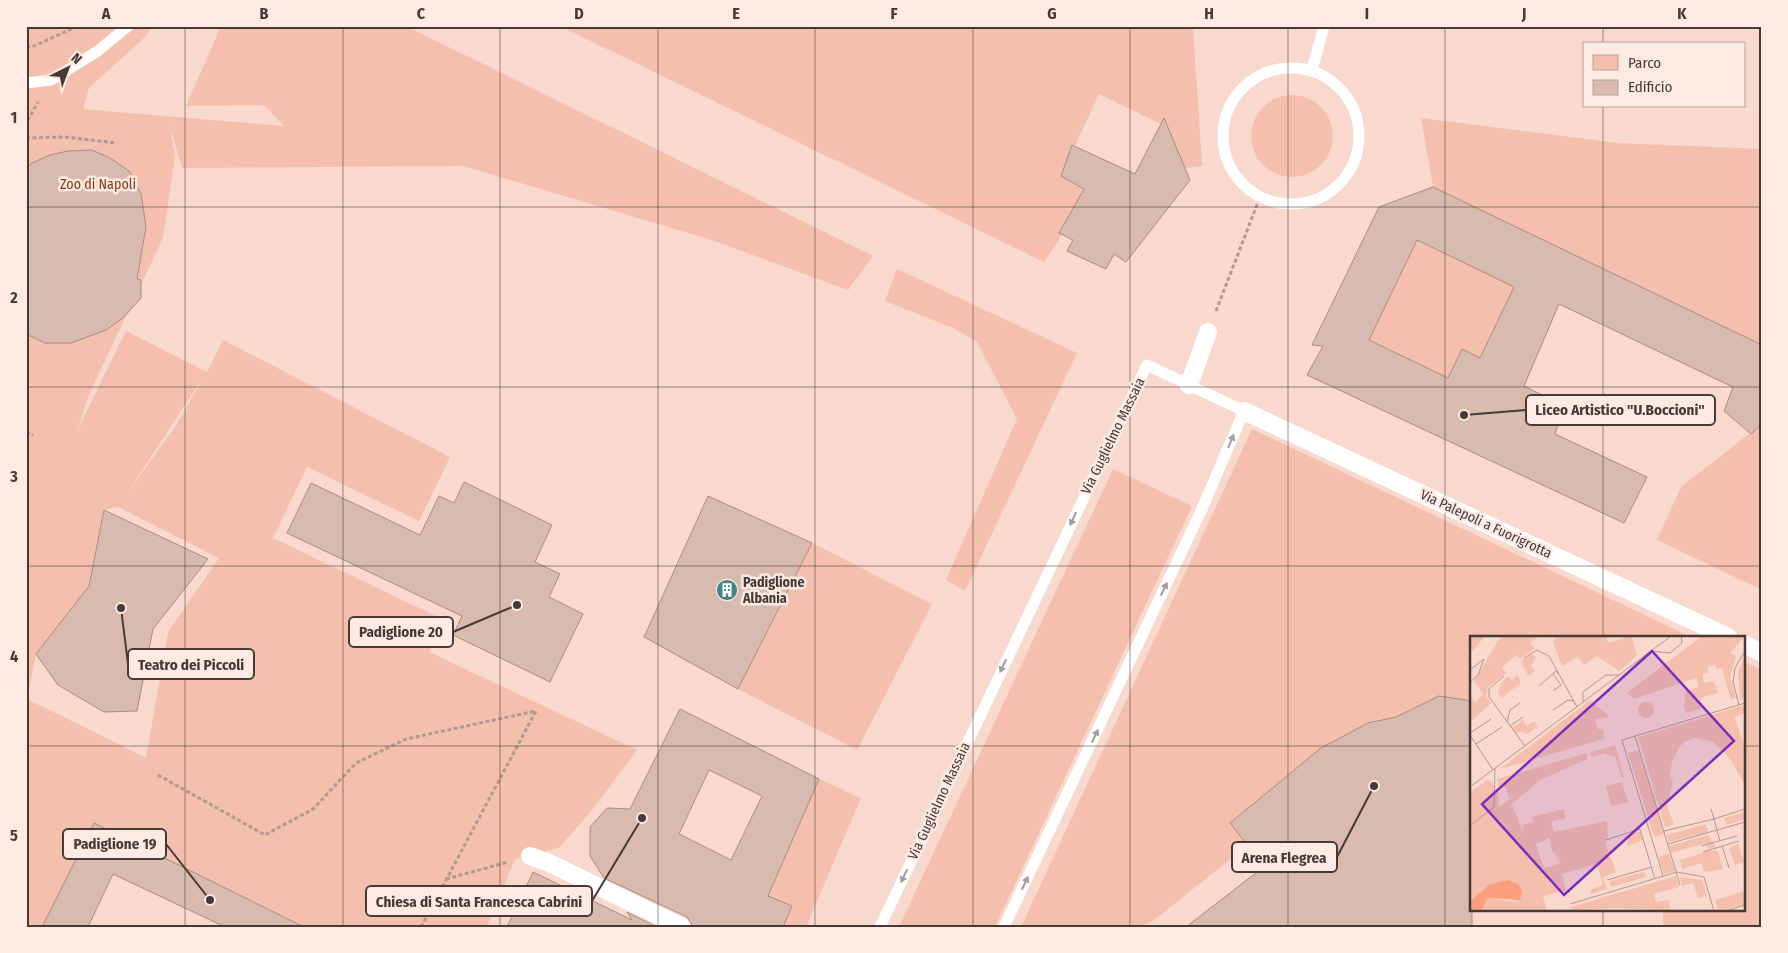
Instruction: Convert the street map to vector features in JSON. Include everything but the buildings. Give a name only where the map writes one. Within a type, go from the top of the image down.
[{"type":"street","points":[[1188,385],[1208,332]]},
{"type":"street","name":"Via Palepoli a Fuorigrotta","points":[[1244,411],[1726,636]]},
{"type":"street","points":[[1746,645],[1762,653]]},
{"type":"street","points":[[530,856],[547,862],[682,927]]},
{"type":"lane","points":[[26,83],[51,80],[98,52],[128,26]]},
{"type":"lane","points":[[1312,70],[1324,26]]},
{"type":"lane","points":[[1289,67],[1312,70],[1332,81],[1347,97],[1357,117],[1359,140],[1354,162],[1342,181],[1325,195],[1304,203],[1281,204],[1260,197],[1241,184],[1228,165],[1222,143],[1224,120],[1232,100],[1247,82],[1267,71],[1289,67]]},
{"type":"lane","name":"Via Guglielmo Massaia","points":[[880,927],[1147,365],[1244,411]]},
{"type":"lane","points":[[1004,927],[1202,511],[1244,411]]},
{"type":"path","points":[[26,47],[34,46],[78,26]]},
{"type":"path","points":[[26,138],[64,137],[117,143]]},
{"type":"path","points":[[1208,332],[1260,197]]},
{"type":"path","points":[[26,432],[33,435]]},
{"type":"path","points":[[158,776],[265,834],[313,809],[356,762],[406,739],[536,711],[421,927]]},
{"type":"path","points":[[446,880],[530,856]]},
{"type":"green space","name":"Zoo di Napoli","points":[[26,26],[152,26],[144,38],[89,88],[83,109],[284,126],[264,105],[186,106],[221,26],[406,26],[873,256],[848,290],[712,240],[463,166],[182,168],[170,126],[175,156],[163,238],[89,394],[78,429],[126,331],[207,372],[223,340],[450,457],[419,521],[307,467],[273,538],[444,620],[429,652],[637,750],[592,810],[559,848],[515,859],[487,927],[304,927],[94,823],[42,927],[26,927]],"holes":[[[200,382],[175,427],[128,492]],[[118,507],[219,558],[168,632],[146,758],[27,699],[36,654],[89,586],[104,510]]]},
{"type":"green space","points":[[560,26],[1193,26],[1202,166],[1185,168],[1161,124],[1099,94],[1061,176],[1096,196],[1069,215],[1059,240],[1044,262]]},
{"type":"green space","points":[[1292,95],[1308,98],[1321,107],[1330,120],[1333,136],[1330,152],[1321,165],[1308,174],[1292,177],[1276,174],[1263,165],[1254,152],[1251,136],[1254,120],[1263,107],[1276,98]]},
{"type":"green space","points":[[1421,118],[1618,143],[1762,149],[1762,340],[1760,344],[1433,187]]},
{"type":"green space","points":[[1417,240],[1514,287],[1480,358],[1462,349],[1448,378],[1369,340]]},
{"type":"green space","points":[[897,269],[1077,353],[965,591],[946,580],[1017,419],[977,342],[953,328],[885,301]]},
{"type":"green space","points":[[1762,424],[1762,590],[1657,540],[1681,487]]},
{"type":"green space","points":[[1252,429],[1689,636],[1470,636],[1470,701],[1368,723],[1321,748],[1248,842],[1233,857],[1153,921],[1139,927],[1021,927]]},
{"type":"green space","points":[[1113,469],[1192,506],[995,927],[899,927]]},
{"type":"green space","points":[[812,543],[932,604],[857,750],[738,689]]},
{"type":"green space","points":[[1746,663],[1762,670],[1762,927],[1663,927],[1663,910],[1746,910]]},
{"type":"green space","points":[[819,779],[861,798],[806,927],[783,927],[792,906],[768,896]]},
{"type":"place","name":"Liceo Artistico \"U.Boccioni\"","points":[[1464,415]]},
{"type":"place","name":"Padiglione Albania","points":[[727,590]]},
{"type":"place","name":"Padiglione 20","points":[[517,605]]},
{"type":"place","name":"Teatro dei Piccoli","points":[[121,608]]},
{"type":"place","name":"Arena Flegrea","points":[[1374,786]]},
{"type":"place","name":"Chiesa di Santa Francesca Cabrini","points":[[642,818]]},
{"type":"place","name":"Padiglione 19","points":[[210,900]]}]
